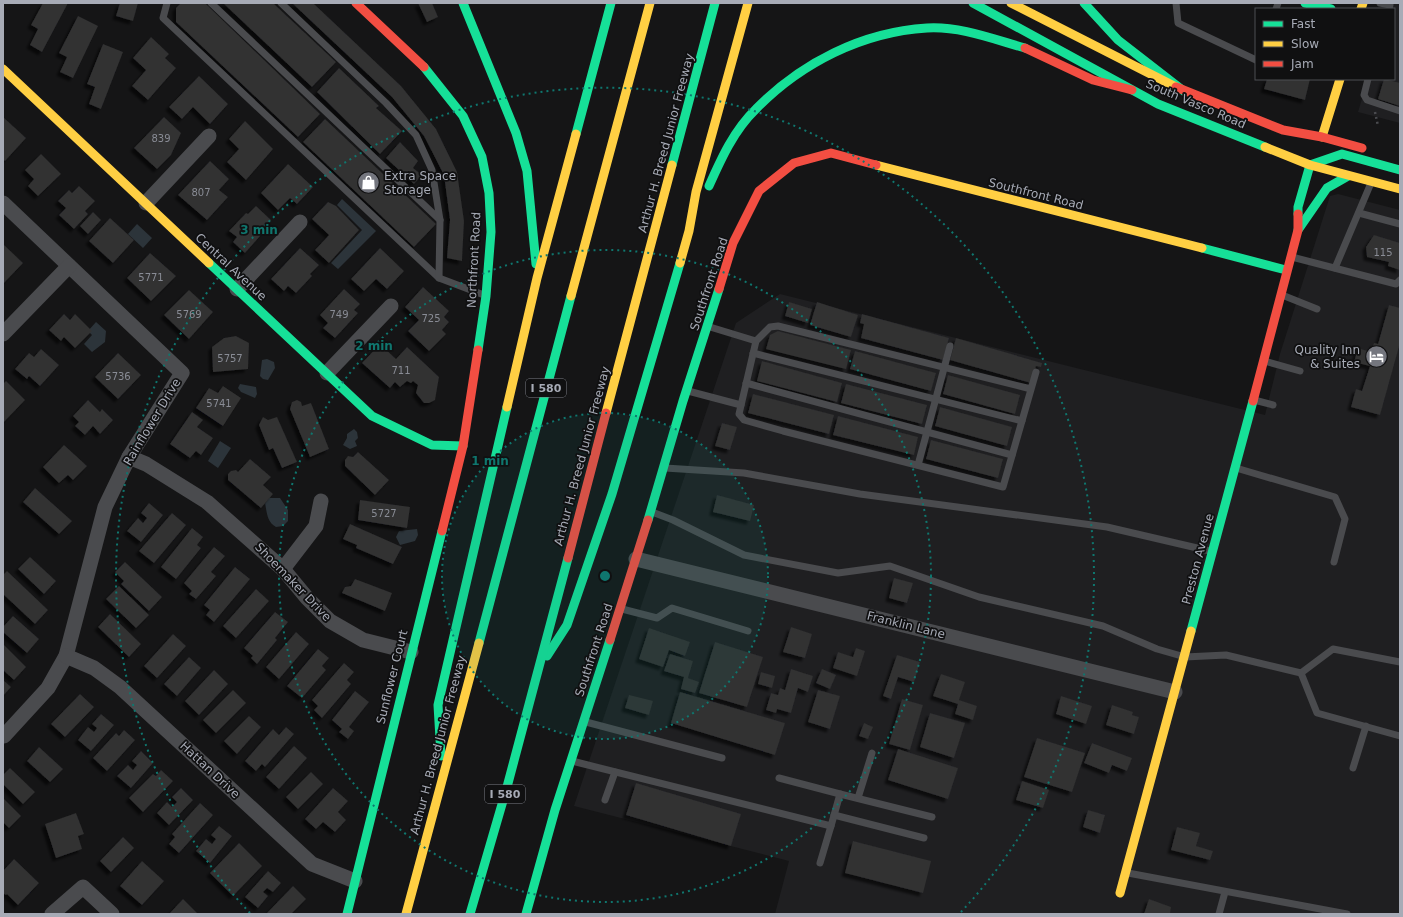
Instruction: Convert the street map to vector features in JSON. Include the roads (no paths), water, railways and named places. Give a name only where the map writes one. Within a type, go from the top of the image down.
[{"type":"main road","name":"Northfront Road","points":[[356,3],[426,70],[446,92],[463,116],[482,157],[489,193],[490,224],[486,296],[463,446]]},
{"type":"main road","points":[[463,3],[516,134],[527,171],[537,278]]},
{"type":"main road","points":[[442,773],[438,705],[537,278],[611,3]]},
{"type":"main road","name":"Arthur H. Breed Junior Freeway","points":[[406,914],[442,773],[650,3]]},
{"type":"main road","name":"Arthur H. Breed Junior Freeway","points":[[470,914],[507,787],[715,3]]},
{"type":"main road","points":[[536,674],[567,625],[612,494],[689,231],[696,192],[748,3]]},
{"type":"main road","name":"South Vasco Road","points":[[973,3],[1158,104],[1281,152],[1310,165],[1400,189]]},
{"type":"main road","name":"South Vasco Road","points":[[1011,3],[1184,92],[1283,130],[1322,137],[1372,150]]},
{"type":"main road","points":[[1084,3],[1092,15],[1127,49],[1184,92]]},
{"type":"main road","points":[[1305,3],[1327,8]]},
{"type":"main road","points":[[689,231],[727,147],[755,110],[798,73],[835,51],[883,34],[928,28],[964,31],[1031,50],[1092,80],[1132,90]]},
{"type":"main road","name":"Central Avenue","points":[[3,69],[372,416],[432,445],[463,446]]},
{"type":"main road","points":[[1311,144],[1322,137],[1340,80]]},
{"type":"main road","points":[[1281,152],[1300,149]]},
{"type":"main road","name":"Southfront Road","points":[[526,914],[571,761],[636,559],[686,390],[708,327],[733,243],[759,191],[794,163],[831,153],[1286,270]]},
{"type":"main road","points":[[1298,230],[1298,207],[1310,165],[1342,154],[1400,170]]},
{"type":"main road","points":[[1298,230],[1328,188],[1348,176]]},
{"type":"main road","name":"Preston Avenue","points":[[1120,893],[1175,692],[1286,270],[1298,230]]},
{"type":"main road","name":"Sunflower Court","points":[[347,914],[463,446]]},
{"type":"street","points":[[146,203],[209,136]]},
{"type":"street","name":"Rainflower Drive","points":[[3,203],[182,373],[129,457],[105,507],[66,656],[48,688],[4,736]]},
{"type":"street","points":[[237,289],[300,222]]},
{"type":"street","points":[[3,334],[69,266]]},
{"type":"street","points":[[327,374],[391,306]]},
{"type":"street","name":"Shoemaker Drive","points":[[129,457],[146,464],[207,502],[283,569],[307,598],[330,621],[363,640],[411,652]]},
{"type":"street","points":[[283,569],[316,526],[321,501]]},
{"type":"street","name":"Franklin Lane","points":[[636,559],[1175,692]]},
{"type":"street","name":"Hattan Drive","points":[[66,656],[94,668],[120,687],[312,864],[355,881]]},
{"type":"street","points":[[52,914],[83,887],[112,914]]},
{"type":"lane","points":[[167,3],[163,18],[439,278],[486,296]]},
{"type":"lane","points":[[211,3],[440,220]]},
{"type":"lane","points":[[281,3],[386,103],[416,135],[432,170],[440,220],[439,278]]},
{"type":"lane","points":[[1176,3],[1178,23],[1255,60]]},
{"type":"lane","points":[[1380,3],[1390,5],[1389,8]]},
{"type":"lane","points":[[1368,80],[1364,95],[1367,100],[1400,111]]},
{"type":"lane","points":[[1335,268],[1372,182]]},
{"type":"lane","points":[[1359,213],[1400,224]]},
{"type":"lane","points":[[1290,256],[1396,284],[1400,280]]},
{"type":"lane","points":[[1280,294],[1317,309]]},
{"type":"lane","points":[[1031,389],[778,326],[770,327],[756,341],[739,414],[744,420],[1003,487],[1036,372]]},
{"type":"lane","points":[[708,327],[756,341]]},
{"type":"lane","points":[[918,465],[950,346]]},
{"type":"lane","points":[[753,353],[1022,420]]},
{"type":"lane","points":[[1262,360],[1300,371]]},
{"type":"lane","points":[[746,383],[1012,455]]},
{"type":"lane","points":[[686,390],[741,405]]},
{"type":"lane","points":[[1252,400],[1273,405]]},
{"type":"lane","points":[[1234,467],[1335,497],[1345,519],[1334,562]]},
{"type":"lane","points":[[663,468],[744,473],[860,494],[1107,527],[1212,551]]},
{"type":"lane","points":[[650,512],[673,520],[744,555],[838,573],[890,566],[979,597],[1103,626],[1157,649],[1184,657],[1226,655],[1301,673]]},
{"type":"lane","points":[[620,608],[657,618],[672,608],[748,631]]},
{"type":"lane","points":[[1301,673],[1333,649],[1400,662]]},
{"type":"lane","points":[[1301,673],[1317,713],[1400,736]]},
{"type":"lane","points":[[584,722],[722,758]]},
{"type":"lane","points":[[1353,768],[1366,726]]},
{"type":"lane","points":[[858,798],[872,753]]},
{"type":"lane","points":[[571,761],[831,826]]},
{"type":"lane","points":[[605,800],[615,772]]},
{"type":"lane","points":[[779,778],[932,817]]},
{"type":"lane","points":[[820,863],[840,794]]},
{"type":"lane","points":[[834,815],[924,838]]},
{"type":"lane","points":[[1125,873],[1347,914]]},
{"type":"lane","points":[[1219,914],[1225,892]]},
{"type":"place","name":"Extra Space Storage","points":[[369,183]]},
{"type":"place","name":"Quality Inn & Suites","points":[[1376,357]]}]
